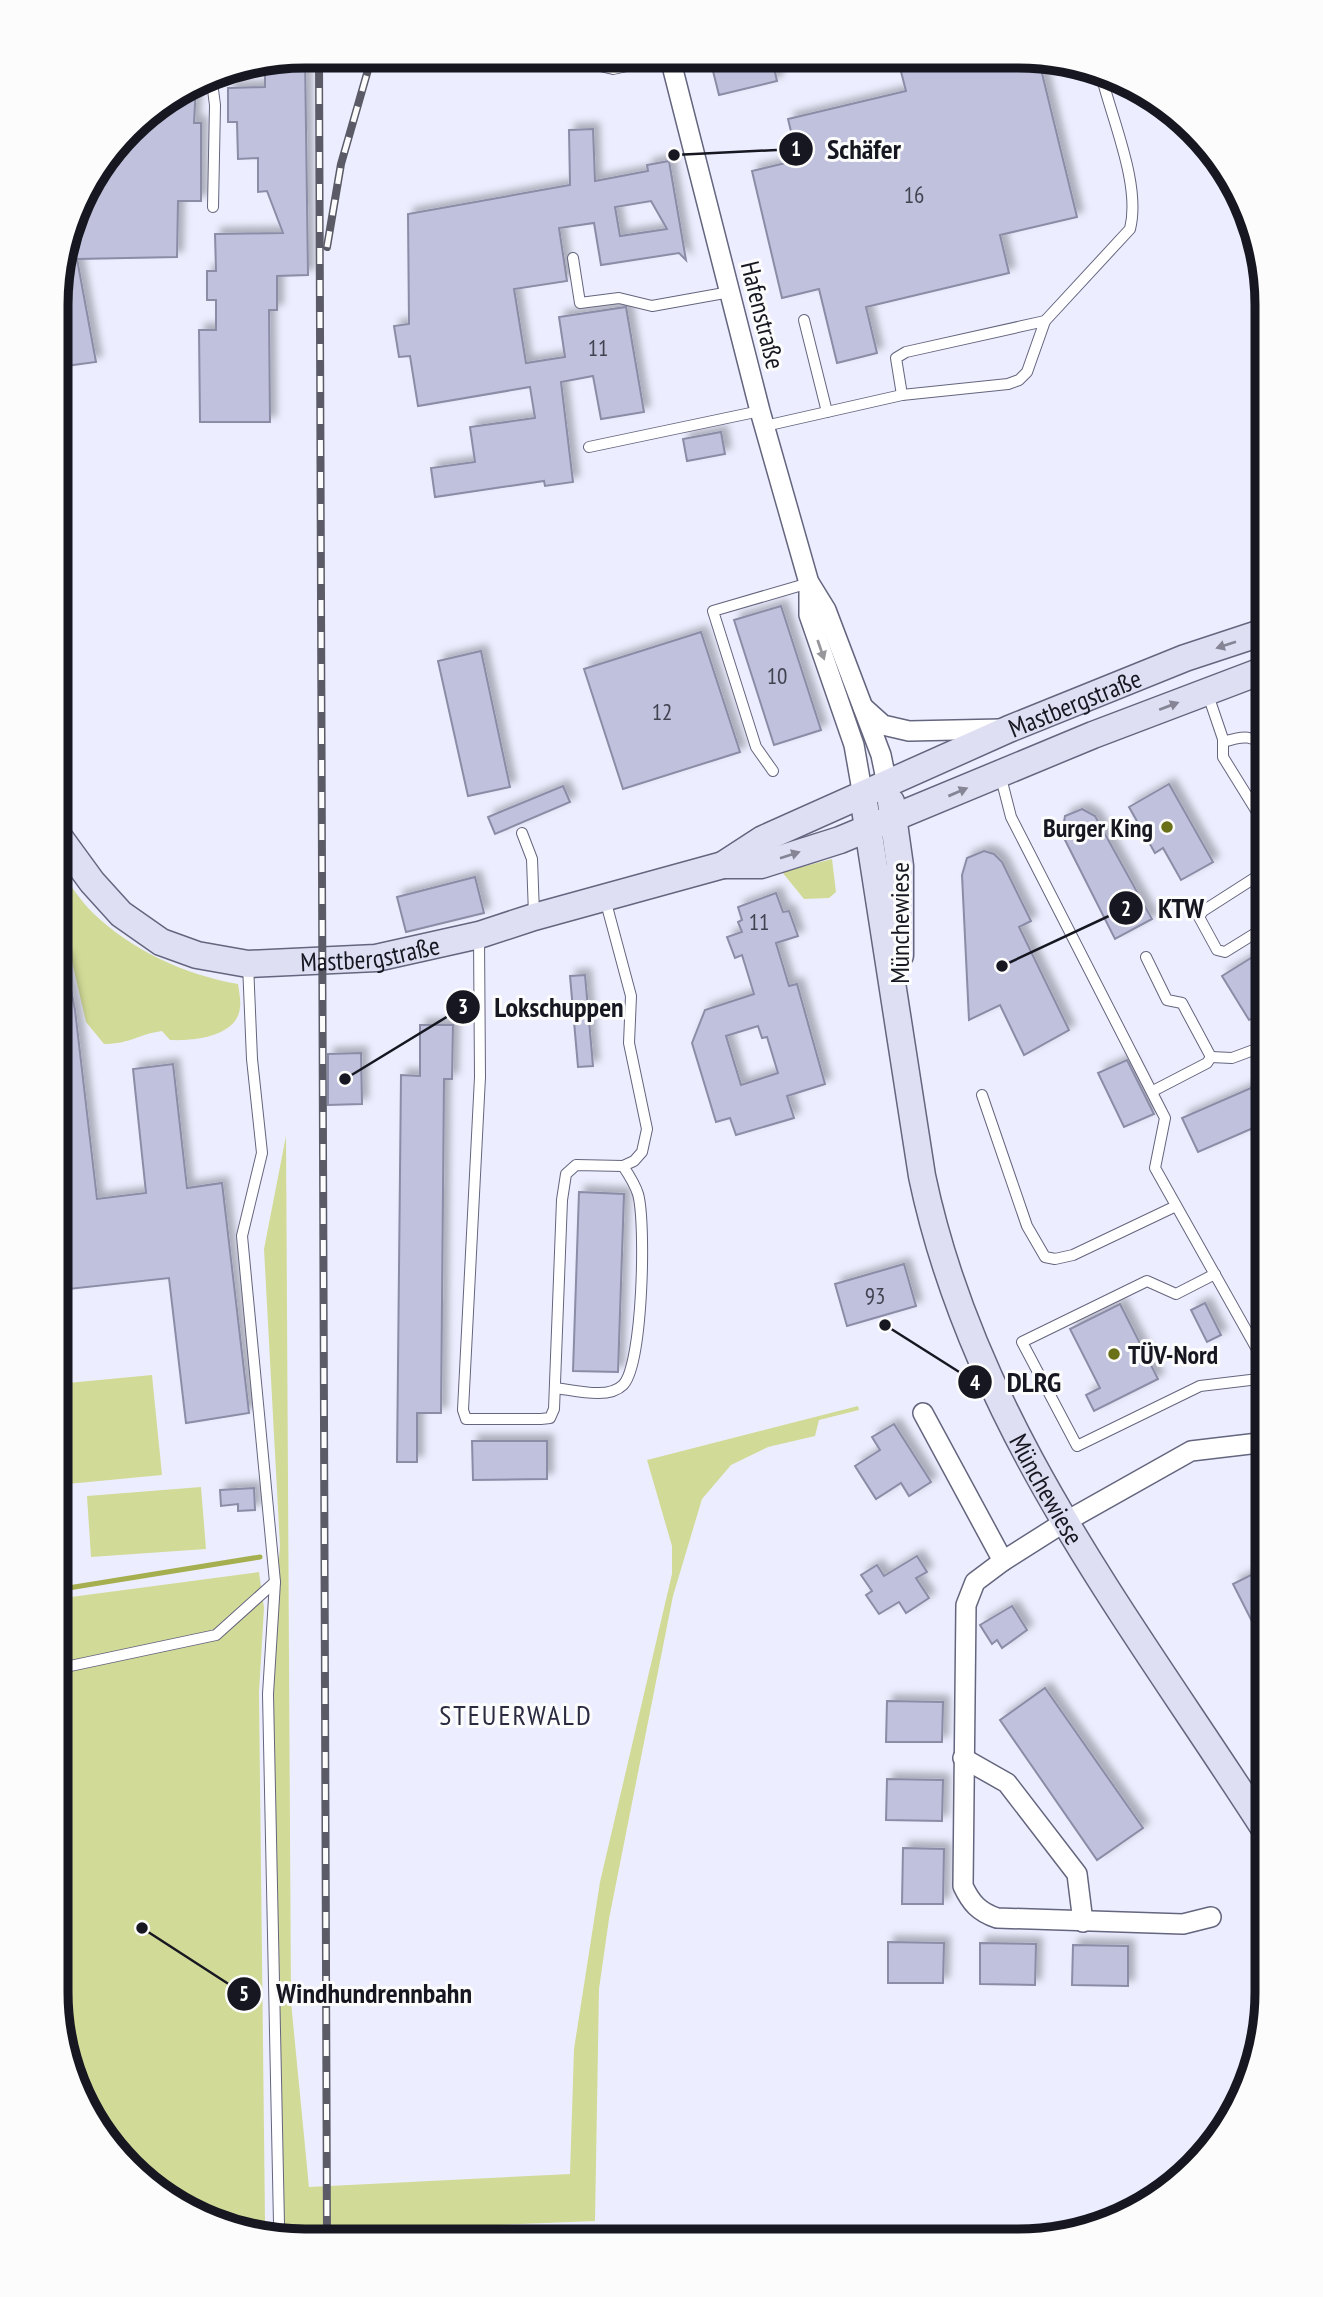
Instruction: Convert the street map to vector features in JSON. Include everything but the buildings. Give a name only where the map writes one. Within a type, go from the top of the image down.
[{"type":"main road","name":"Mastbergstraße","points":[[723,865],[763,839],[1009,729],[1185,658],[1255,635]]},
{"type":"main road","name":"Mastbergstraße","points":[[68,849],[92,882],[121,914],[161,942],[197,955],[248,964],[376,958],[480,935],[534,917],[723,865],[761,865],[895,819],[1000,774],[1255,673]]},
{"type":"main road","points":[[887,784],[895,819]]},
{"type":"main road","points":[[863,796],[868,829]]},
{"type":"main road","name":"Münchewiese","points":[[895,819],[900,866],[899,1027]]},
{"type":"main road","name":"Münchewiese","points":[[868,829],[922,1176],[942,1258],[988,1378],[1027,1460],[1063,1522],[1254,1813]]},
{"type":"street","name":"Hafenstraße","points":[[673,68],[763,418],[809,583],[809,615],[854,745],[863,796]]},
{"type":"street","name":"Hafenstraße","points":[[809,583],[826,610],[881,755],[887,784]]},
{"type":"street","points":[[861,705],[883,725],[909,731],[1009,729]]},
{"type":"street","points":[[923,1413],[1003,1562]]},
{"type":"street","points":[[1211,1917],[1183,1924],[997,1918],[982,1913],[970,1900],[963,1886],[963,1758],[968,1592],[975,1582],[1063,1522],[1191,1451],[1254,1443]]},
{"type":"street","points":[[963,1758],[1007,1783],[1077,1874],[1083,1922]]},
{"type":"lane","points":[[589,447],[763,418],[827,412],[902,395],[1008,384],[1019,380],[1027,372],[1045,321],[1125,237],[1133,216],[1132,191],[1104,85]]},
{"type":"lane","points":[[213,87],[215,105],[213,207]]},
{"type":"lane","points":[[573,258],[580,303],[619,298],[652,306],[730,292]]},
{"type":"lane","points":[[804,320],[827,412]]},
{"type":"lane","points":[[902,395],[895,364],[896,358],[906,352],[1045,321]]},
{"type":"lane","points":[[773,771],[756,747],[713,611],[809,583]]},
{"type":"lane","points":[[1207,691],[1223,742],[1223,757],[1255,808]]},
{"type":"lane","points":[[1223,742],[1249,737],[1255,739]]},
{"type":"lane","points":[[1000,774],[1011,817],[1165,1118],[1155,1168],[1254,1345]]},
{"type":"lane","points":[[522,833],[532,859],[534,917]]},
{"type":"lane","points":[[1255,878],[1203,911],[1199,917],[1217,950],[1225,952],[1255,934]]},
{"type":"lane","points":[[480,935],[480,1077],[463,1410],[466,1419],[550,1418],[554,1409],[562,1199],[566,1174],[576,1165],[623,1166],[634,1161],[642,1152],[647,1129],[629,1043],[631,996],[605,897]]},
{"type":"lane","points":[[1146,957],[1167,1000],[1182,1003],[1211,1057]]},
{"type":"lane","points":[[248,964],[252,1059],[262,1153],[242,1236],[275,1582],[268,1693],[279,2224]]},
{"type":"lane","points":[[1211,1057],[1232,1058],[1255,1050]]},
{"type":"lane","points":[[1153,1091],[1207,1063],[1211,1057]]},
{"type":"lane","points":[[982,1095],[1027,1226],[1045,1257],[1055,1259],[1073,1255],[1177,1206]]},
{"type":"lane","points":[[555,1388],[612,1392],[623,1385],[631,1372],[639,1318],[641,1211],[638,1193],[623,1166]]},
{"type":"lane","points":[[1214,1274],[1176,1294],[1147,1281],[1022,1342],[1077,1446],[1200,1387],[1254,1380]]},
{"type":"lane","points":[[68,1666],[216,1635],[275,1582]]},
{"type":"green space","points":[[832,859],[836,892],[829,898],[804,899],[782,872]]},
{"type":"green space","points":[[68,882],[89,909],[109,927],[143,950],[180,968],[238,984],[240,1007],[237,1017],[223,1031],[202,1038],[170,1040],[162,1031],[104,1044],[86,1022],[68,944]]},
{"type":"green space","points":[[286,1136],[291,2002],[309,2187],[570,2174],[574,2049],[600,1882],[672,1574],[672,1546],[647,1460],[858,1406],[859,1410],[819,1420],[815,1436],[768,1447],[731,1465],[702,1499],[673,1596],[609,1919],[599,1989],[595,2221],[400,2229],[279,2227],[268,1694],[280,1546],[264,1249]]},
{"type":"green space","points":[[152,1375],[162,1475],[68,1484],[68,1383]]},
{"type":"green space","points":[[201,1487],[206,1549],[91,1557],[87,1496]]},
{"type":"green space","points":[[259,1572],[264,1608],[259,1692],[265,2221],[244,2221],[215,2211],[174,2189],[149,2170],[127,2148],[108,2123],[81,2068],[70,2022],[68,1991],[68,1597]]},
{"type":"waterway","points":[[68,1588],[260,1557]]},
{"type":"railway","points":[[319,68],[327,2229]]},
{"type":"railway","points":[[327,247],[341,164],[369,68]]},
{"type":"place","name":"Schäfer","points":[[674,155]]},
{"type":"place","name":"Burger King","points":[[1167,827]]},
{"type":"place","name":"KTW","points":[[1002,966]]},
{"type":"place","name":"Lokschuppen","points":[[345,1079]]},
{"type":"place","name":"DLRG","points":[[885,1325]]},
{"type":"place","name":"TÜV-Nord","points":[[1114,1354]]},
{"type":"place","name":"Windhundrennbahn","points":[[142,1928]]},
{"type":"district","name":"STEUERWALD","points":[[516,1714]]}]
